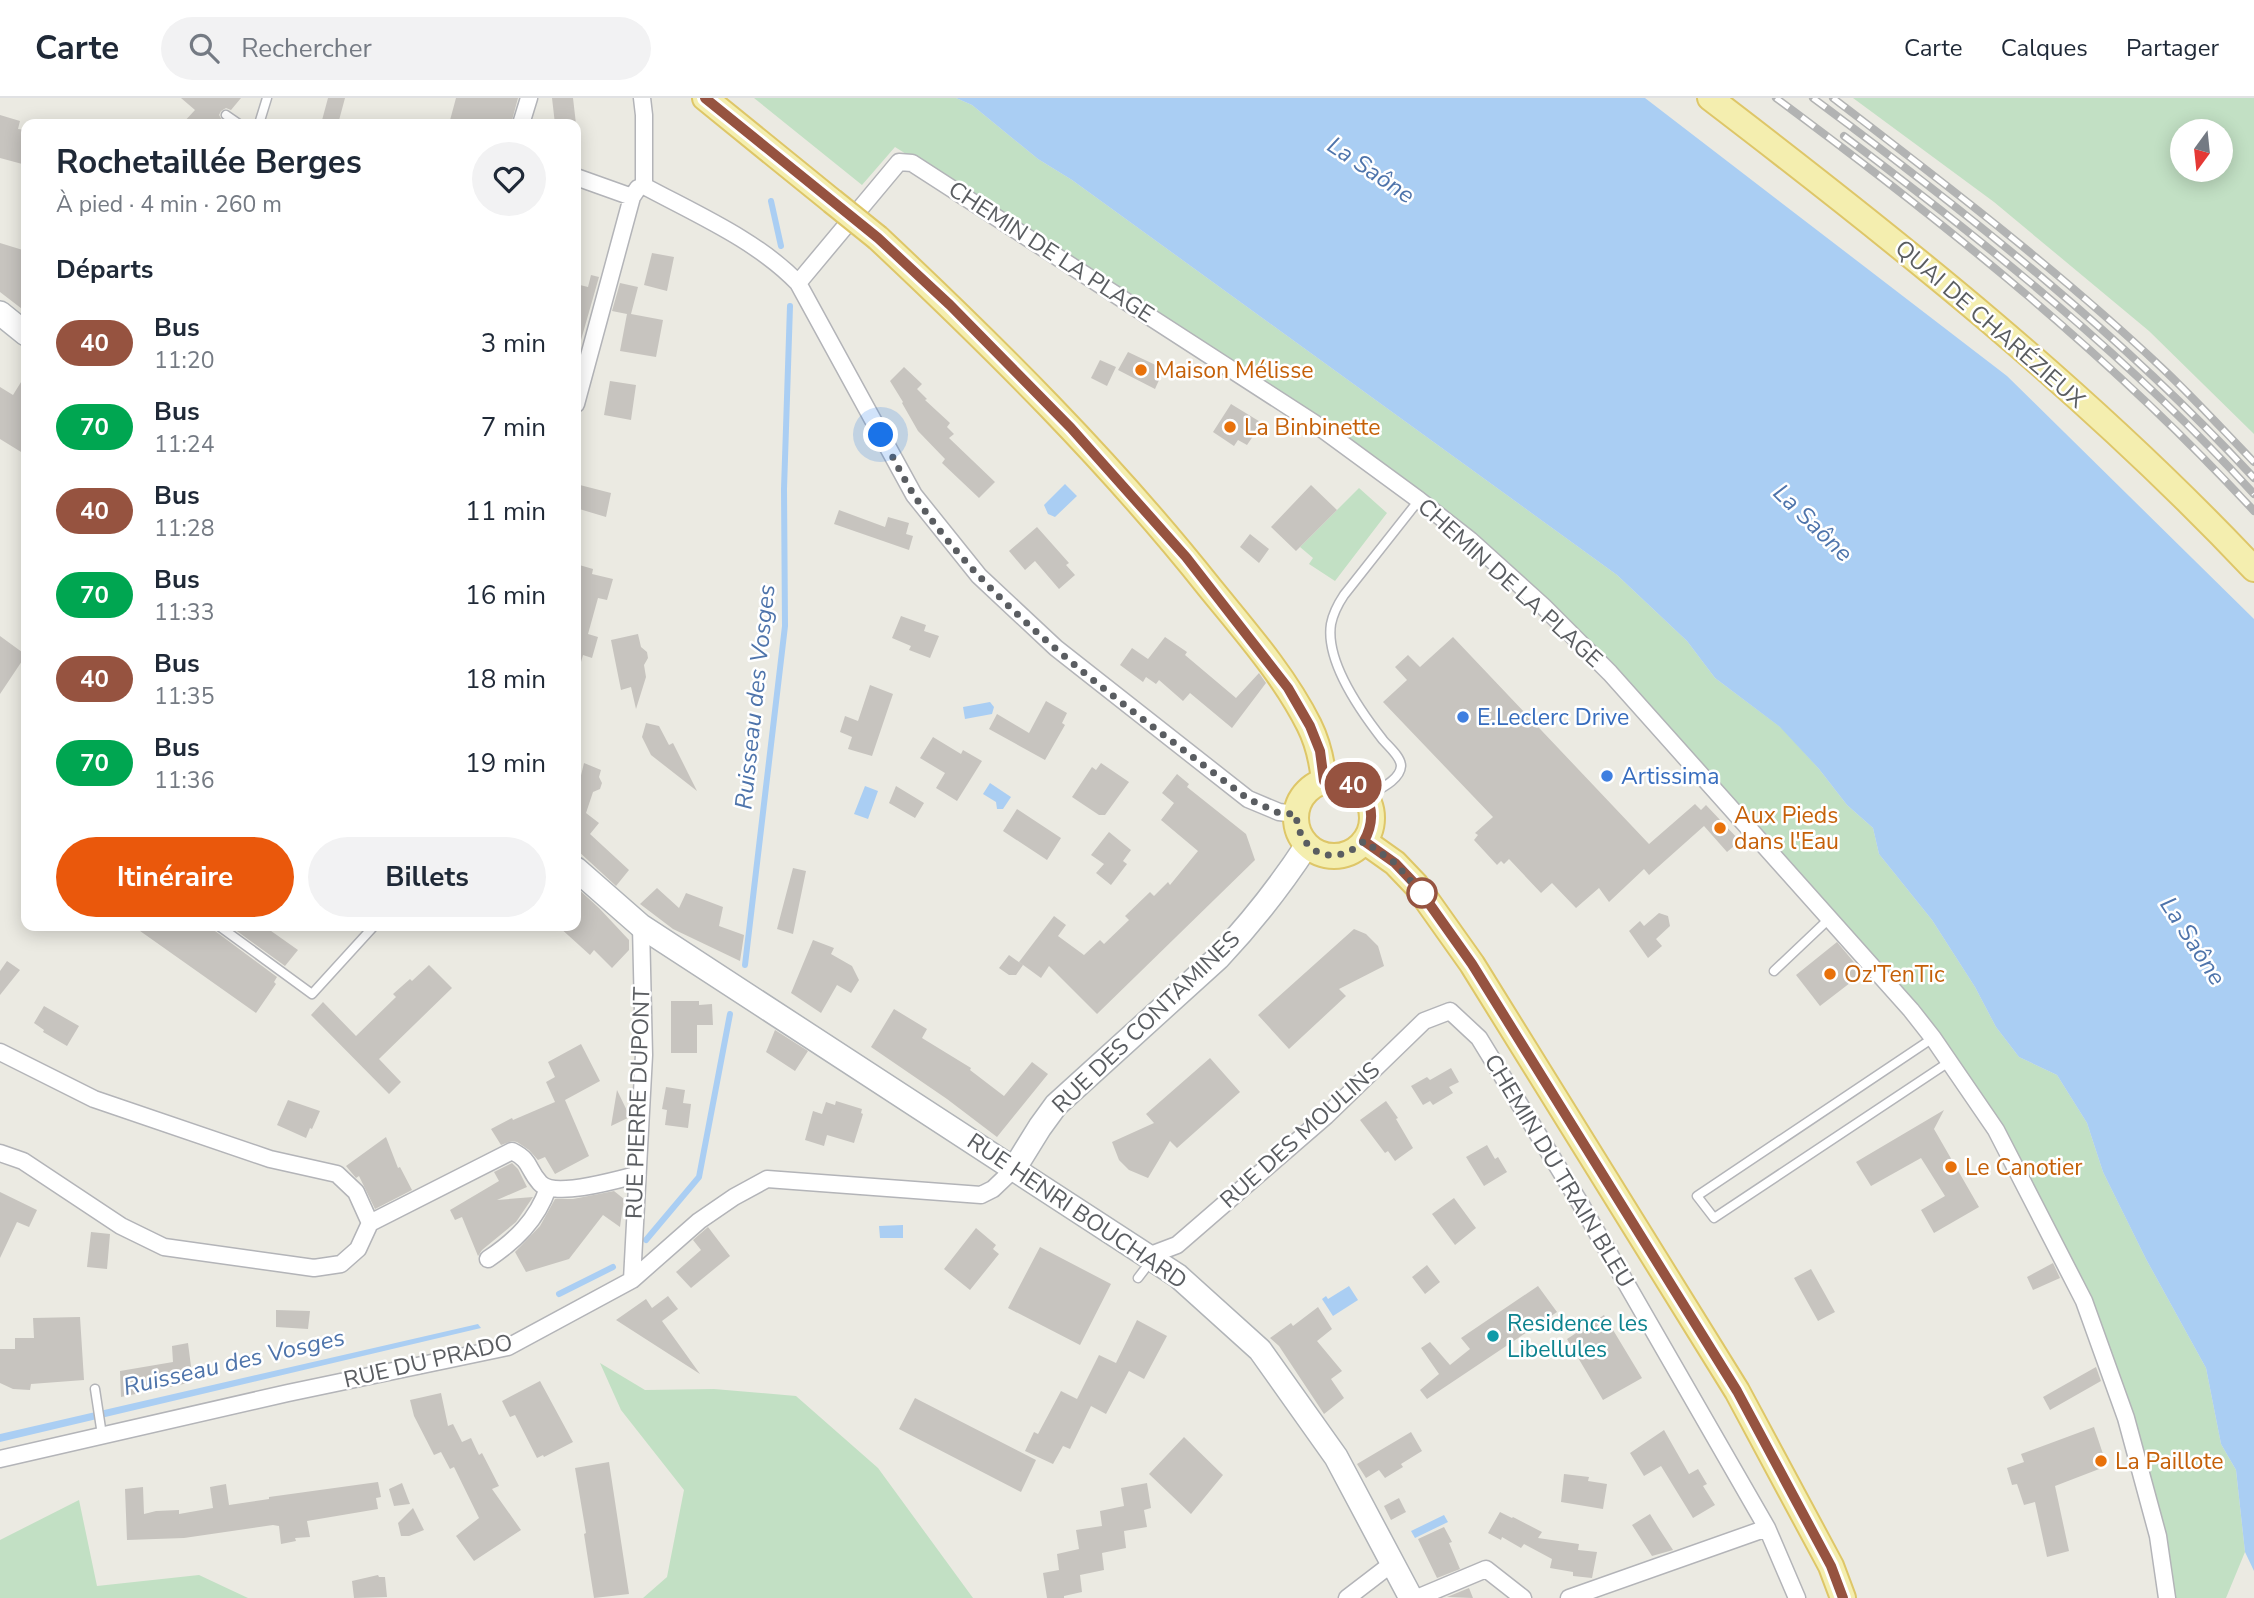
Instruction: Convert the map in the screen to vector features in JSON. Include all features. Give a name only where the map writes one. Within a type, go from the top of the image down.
[{"type":"main road","points":[[705,98],[878,238],[950,305],[1071,428],[1186,557],[1288,688],[1310,726],[1320,751],[1324,781]]},
{"type":"main road","name":"QUAI DE CHARÉZIEUX","points":[[1710,98],[1952,288],[2022,348],[2156,471],[2254,569]]},
{"type":"main road","points":[[1324,781],[1344,781],[1354,785],[1366,797],[1371,808],[1370,831],[1355,850],[1330,856],[1307,845],[1300,836],[1296,814],[1299,803],[1313,786],[1324,781]]},
{"type":"main road","points":[[1364,841],[1395,863],[1416,885],[1472,964],[1737,1391],[1831,1566],[1843,1598]]},
{"type":"street","points":[[523,119],[529,98]]},
{"type":"street","points":[[581,387],[638,191],[644,115],[642,98]]},
{"type":"street","name":"CHEMIN DE LA PLAGE","points":[[798,283],[899,162],[912,163],[1314,424],[1470,540],[1577,639],[1911,1010],[1996,1130],[2084,1301],[2126,1418],[2158,1536],[2167,1598]]},
{"type":"street","points":[[581,178],[638,191],[757,249],[778,263],[798,283],[914,495],[979,576],[1056,648],[1248,799],[1279,813],[1296,814]]},
{"type":"street","points":[[0,313],[21,330]]},
{"type":"street","name":"RUE DES CONTAMINES","points":[[1014,1169],[1056,1105],[1218,958],[1286,877],[1307,845]]},
{"type":"street","name":"RUE HENRI BOUCHARD","points":[[581,873],[641,926],[1178,1276],[1260,1350],[1336,1457],[1411,1598]]},
{"type":"street","name":"RUE PIERRE DUPONT","points":[[632,1280],[644,1055],[641,926]]},
{"type":"street","name":"RUE DES MOULINS","points":[[1150,1257],[1177,1245],[1326,1116],[1424,1021],[1450,1011]]},
{"type":"street","name":"CHEMIN DU TRAIN BLEU","points":[[1450,1011],[1479,1038],[1573,1191],[1767,1528],[1797,1598]]},
{"type":"street","points":[[0,1052],[94,1099],[270,1159],[337,1174],[356,1192],[370,1223]]},
{"type":"street","points":[[0,1153],[23,1161],[121,1226],[164,1247],[314,1268],[341,1264],[358,1249],[370,1223],[512,1151],[525,1158],[540,1183],[548,1188],[593,1187],[636,1175]]},
{"type":"street","name":"RUE DU PRADO","points":[[0,1459],[288,1392],[508,1347],[632,1280],[699,1221],[767,1178],[981,1195],[993,1189],[1014,1169]]},
{"type":"street","points":[[488,1259],[513,1242],[542,1205],[548,1188]]},
{"type":"street","points":[[1569,1598],[1767,1528]]},
{"type":"street","points":[[1347,1598],[1394,1562]]},
{"type":"street","points":[[1417,1598],[1486,1569],[1523,1598]]},
{"type":"lane","points":[[261,119],[267,98]]},
{"type":"lane","points":[[226,115],[232,119]]},
{"type":"lane","points":[[1366,797],[1397,776],[1401,769],[1400,761],[1350,691],[1334,656],[1331,624],[1344,595],[1419,500]]},
{"type":"lane","points":[[1774,971],[1830,918]]},
{"type":"lane","points":[[226,931],[312,994],[369,931]]},
{"type":"lane","points":[[1933,1038],[1697,1196],[1714,1218],[1949,1062]]},
{"type":"lane","points":[[1139,1278],[1150,1257]]},
{"type":"lane","points":[[95,1389],[102,1435]]},
{"type":"green space","points":[[754,98],[956,98],[972,105],[1038,159],[1072,180],[1617,575],[1687,641],[1715,678],[1783,729],[1847,805],[1873,828],[1879,854],[1932,920],[1975,987],[1996,1027],[2019,1057],[2057,1075],[2087,1123],[2103,1172],[2146,1259],[2206,1368],[2221,1444],[2236,1470],[2245,1552],[2226,1598],[2173,1598],[2159,1515],[2043,1210],[1904,995],[1784,856],[1540,596],[1431,502],[992,208],[895,147],[862,185]]},
{"type":"green space","points":[[1853,98],[2254,98],[2254,434],[2149,331],[1994,202]]},
{"type":"green space","points":[[1359,488],[1387,513],[1335,581],[1309,564],[1313,558],[1300,547]]},
{"type":"green space","points":[[600,1363],[645,1390],[714,1389],[796,1396],[878,1468],[973,1598],[643,1598],[667,1577],[684,1490],[621,1410]]},
{"type":"green space","points":[[79,1500],[97,1586],[199,1575],[248,1598],[0,1598],[0,1540]]},
{"type":"water","name":"La Saône","points":[[956,98],[1645,98],[2007,376],[2254,619],[2254,1571],[2245,1552],[2236,1470],[2221,1444],[2206,1368],[2146,1259],[2103,1172],[2087,1123],[2057,1075],[2019,1057],[1996,1027],[1975,987],[1932,920],[1879,854],[1873,828],[1847,805],[1819,769],[1780,727],[1715,678],[1687,641],[1617,575],[1072,180],[1038,159],[972,105]]},
{"type":"water","points":[[1065,484],[1077,496],[1055,517],[1048,514],[1044,505]]},
{"type":"water","points":[[990,702],[994,707],[992,714],[965,719],[963,707]]},
{"type":"water","points":[[990,783],[1011,797],[1003,809],[997,809],[996,802],[983,794]]},
{"type":"water","points":[[865,786],[878,791],[868,819],[854,814]]},
{"type":"water","points":[[903,1225],[903,1238],[880,1238],[879,1226]]},
{"type":"water","points":[[1349,1286],[1358,1300],[1333,1316],[1322,1299],[1326,1296],[1328,1299]]},
{"type":"water","points":[[478,1324],[481,1328],[0,1442],[0,1434]]},
{"type":"water","points":[[1444,1515],[1448,1522],[1415,1538],[1411,1531]]},
{"type":"building","points":[[181,98],[241,98],[231,110],[226,108],[221,111],[219,115],[221,119],[187,119],[195,110]]},
{"type":"building","points":[[328,98],[345,98],[339,119],[322,119]]},
{"type":"building","points":[[456,98],[518,98],[512,119],[450,119]]},
{"type":"building","points":[[552,98],[573,98],[575,119],[554,119]]},
{"type":"building","points":[[0,115],[20,121],[18,129],[21,129],[21,164],[0,158]]},
{"type":"building","points":[[0,243],[21,249],[21,308],[0,292]]},
{"type":"building","points":[[652,253],[674,257],[667,291],[644,285]]},
{"type":"building","points":[[591,275],[599,277],[581,340],[581,285],[588,287]]},
{"type":"building","points":[[620,283],[638,287],[631,314],[663,320],[656,357],[620,351],[627,314],[612,311]]},
{"type":"building","name":"Maison Mélisse","points":[[1128,352],[1164,369],[1155,389],[1118,370]]},
{"type":"building","points":[[1100,360],[1116,367],[1107,386],[1091,378]]},
{"type":"building","points":[[904,367],[922,384],[917,389],[927,399],[925,400],[950,423],[947,427],[954,434],[949,438],[995,482],[979,498],[942,463],[945,459],[918,431],[890,381]]},
{"type":"building","points":[[610,381],[636,385],[631,420],[604,415]]},
{"type":"building","points":[[21,382],[21,452],[0,439],[0,387],[13,395]]},
{"type":"building","name":"La Binbinette","points":[[1231,404],[1262,423],[1247,445],[1238,440],[1234,446],[1213,432]]},
{"type":"building","points":[[581,485],[611,493],[606,517],[581,510]]},
{"type":"building","points":[[1311,485],[1337,510],[1296,551],[1271,527]]},
{"type":"building","points":[[839,510],[885,527],[888,517],[909,523],[906,534],[913,536],[909,550],[834,524]]},
{"type":"building","points":[[1037,527],[1069,563],[1066,565],[1075,575],[1059,589],[1035,561],[1025,570],[1009,551]]},
{"type":"building","points":[[1250,534],[1269,549],[1259,563],[1240,547]]},
{"type":"building","points":[[581,565],[593,569],[592,574],[613,579],[607,600],[598,598],[588,634],[598,637],[592,658],[583,655],[581,662]]},
{"type":"building","points":[[901,616],[926,625],[924,631],[939,636],[930,658],[909,650],[911,646],[892,638]]},
{"type":"building","points":[[638,634],[641,647],[647,652],[648,658],[644,665],[646,677],[636,709],[631,687],[621,690],[611,640]]},
{"type":"building","points":[[0,636],[21,651],[21,662],[0,694]]},
{"type":"building","points":[[1165,637],[1187,652],[1185,655],[1236,698],[1259,673],[1266,683],[1232,728],[1190,693],[1183,701],[1159,680],[1156,684],[1146,677],[1143,682],[1120,665],[1132,648],[1148,659]]},
{"type":"building","points":[[1453,637],[1649,844],[1695,804],[1701,810],[1706,805],[1740,841],[1727,852],[1704,826],[1649,875],[1644,869],[1609,902],[1599,888],[1576,908],[1552,883],[1541,893],[1509,859],[1504,864],[1501,861],[1497,865],[1474,840],[1478,835],[1475,833],[1493,817],[1383,702],[1407,680],[1395,667],[1408,655],[1420,667]]},
{"type":"building","points":[[870,685],[893,694],[872,756],[848,749],[852,737],[840,732],[845,716],[858,721]]},
{"type":"building","points":[[1046,701],[1067,713],[1062,723],[1065,725],[1045,760],[989,729],[997,714],[1029,733]]},
{"type":"building","points":[[646,723],[659,726],[669,745],[673,743],[697,791],[651,755],[642,737]]},
{"type":"building","points":[[933,737],[961,754],[963,750],[982,761],[957,801],[936,788],[945,773],[920,758]]},
{"type":"building","points":[[584,763],[601,770],[600,789],[593,792],[586,813],[599,823],[590,834],[629,870],[616,886],[581,854],[581,775]]},
{"type":"building","points":[[1101,763],[1129,782],[1105,815],[1099,815],[1072,797],[1092,767],[1096,770]]},
{"type":"building","points":[[1177,774],[1189,784],[1187,787],[1246,834],[1255,860],[1097,1014],[1049,966],[1041,978],[1019,962],[1054,916],[1066,925],[1058,936],[1084,955],[1100,940],[1104,944],[1129,920],[1125,916],[1150,892],[1154,896],[1168,882],[1170,885],[1198,851],[1161,820],[1174,803],[1162,793]]},
{"type":"building","points":[[896,786],[924,803],[915,818],[889,803]]},
{"type":"building","points":[[1017,809],[1061,838],[1047,860],[1003,831]]},
{"type":"building","points":[[1109,832],[1131,850],[1123,861],[1127,864],[1111,885],[1096,873],[1104,864],[1091,855]]},
{"type":"building","points":[[793,868],[806,871],[793,934],[777,929]]},
{"type":"building","points":[[657,888],[679,908],[686,893],[723,907],[719,926],[744,935],[740,961],[673,929],[640,904]]},
{"type":"building","points":[[581,892],[629,940],[629,950],[612,968],[594,950],[590,955],[564,931],[581,931]]},
{"type":"building","points":[[1659,913],[1668,916],[1670,926],[1656,939],[1662,946],[1648,958],[1629,931],[1640,921],[1644,926]]},
{"type":"building","points":[[1354,929],[1366,934],[1378,946],[1384,966],[1339,989],[1346,996],[1289,1049],[1258,1015]]},
{"type":"building","points":[[140,931],[215,931],[277,977],[274,982],[276,984],[256,1013]]},
{"type":"building","points":[[237,931],[271,931],[298,950],[285,966]]},
{"type":"building","points":[[813,940],[834,948],[831,954],[852,966],[859,980],[851,993],[837,985],[821,1013],[791,993]]},
{"type":"building","name":"Oz'TenTic","points":[[1837,942],[1863,973],[1820,1006],[1796,975]]},
{"type":"building","points":[[1009,955],[1023,965],[1016,975],[1009,975],[999,968]]},
{"type":"building","points":[[7,961],[20,970],[0,995],[0,971]]},
{"type":"building","points":[[429,965],[452,988],[379,1059],[401,1082],[389,1094],[311,1015],[323,1002],[356,1036],[396,997],[393,994]]},
{"type":"building","points":[[671,1001],[712,1004],[713,1025],[697,1025],[697,1053],[671,1053]]},
{"type":"building","points":[[44,1006],[79,1026],[67,1046],[43,1032],[44,1030],[34,1023]]},
{"type":"building","points":[[894,1009],[927,1029],[922,1038],[971,1068],[970,1070],[1004,1096],[1032,1062],[1048,1074],[997,1137],[871,1047]]},
{"type":"building","points":[[775,1030],[808,1051],[795,1071],[766,1052]]},
{"type":"building","points":[[581,1044],[600,1081],[565,1100],[589,1156],[555,1174],[545,1157],[538,1160],[517,1142],[501,1145],[491,1129],[555,1102],[546,1082],[555,1077],[548,1062]]},
{"type":"building","points":[[1210,1058],[1240,1092],[1177,1148],[1170,1141],[1148,1178],[1129,1170],[1119,1160],[1112,1142],[1154,1123],[1146,1114]]},
{"type":"building","points":[[1451,1068],[1459,1082],[1449,1087],[1453,1093],[1433,1105],[1430,1101],[1423,1105],[1411,1086],[1427,1077],[1430,1080]]},
{"type":"building","points":[[666,1087],[685,1090],[683,1103],[691,1104],[688,1128],[665,1125],[667,1110],[662,1109]]},
{"type":"building","points":[[617,1090],[630,1117],[611,1126]]},
{"type":"building","points":[[288,1100],[320,1111],[306,1138],[277,1125]]},
{"type":"building","points":[[836,1101],[862,1109],[863,1114],[854,1143],[827,1135],[824,1146],[805,1140],[813,1111],[822,1114],[826,1102],[835,1105]]},
{"type":"building","points":[[1386,1101],[1413,1148],[1395,1161],[1388,1151],[1385,1153],[1360,1120]]},
{"type":"building","points":[[1944,1110],[1934,1129],[1979,1207],[1934,1233],[1921,1210],[1945,1196],[1921,1158],[1871,1186],[1856,1162]]},
{"type":"building","points":[[386,1137],[398,1168],[400,1167],[412,1190],[375,1209],[359,1176],[356,1178],[346,1166]]},
{"type":"building","points":[[1487,1145],[1507,1172],[1484,1186],[1466,1157]]},
{"type":"building","points":[[512,1163],[527,1187],[497,1200],[533,1197],[516,1222],[478,1256],[462,1217],[455,1220],[450,1210],[499,1181],[494,1172]]},
{"type":"building","points":[[614,1191],[624,1199],[620,1227],[603,1215],[569,1259],[526,1272],[515,1252],[540,1226],[555,1199],[573,1199]]},
{"type":"building","points":[[0,1192],[37,1210],[29,1227],[17,1222],[0,1258]]},
{"type":"building","points":[[1454,1198],[1476,1228],[1455,1245],[1432,1214]]},
{"type":"building","points":[[708,1227],[730,1256],[691,1288],[676,1272],[701,1250],[693,1240]]},
{"type":"building","points":[[976,1228],[996,1245],[993,1249],[999,1254],[970,1290],[944,1269]]},
{"type":"building","points":[[91,1232],[110,1234],[107,1269],[87,1267]]},
{"type":"building","points":[[1040,1247],[1111,1284],[1080,1345],[1008,1308]]},
{"type":"building","points":[[2053,1263],[2060,1278],[2033,1290],[2027,1277]]},
{"type":"building","points":[[1427,1265],[1440,1282],[1425,1294],[1412,1277]]},
{"type":"building","points":[[1811,1269],[1835,1312],[1818,1321],[1794,1278]]},
{"type":"building","name":"Residence les Libellules","points":[[1538,1286],[1557,1312],[1427,1399],[1420,1390],[1439,1374],[1421,1348],[1430,1342],[1450,1365],[1470,1349],[1461,1338]]},
{"type":"building","points":[[668,1296],[678,1309],[662,1321],[700,1374],[616,1320],[646,1299],[652,1308]]},
{"type":"building","points":[[1318,1307],[1332,1329],[1317,1341],[1342,1371],[1331,1379],[1344,1398],[1324,1414],[1279,1346],[1270,1338],[1291,1323],[1293,1326]]},
{"type":"building","points":[[276,1310],[310,1311],[308,1329],[276,1327]]},
{"type":"building","points":[[1604,1315],[1642,1378],[1603,1400],[1567,1339]]},
{"type":"building","points":[[80,1317],[84,1380],[31,1384],[30,1390],[13,1389],[0,1383],[0,1349],[15,1349],[15,1338],[34,1338],[33,1318]]},
{"type":"building","points":[[1137,1320],[1167,1336],[1144,1379],[1129,1371],[1106,1414],[1091,1406],[1070,1449],[1063,1446],[1053,1464],[1025,1451],[1034,1432],[1038,1434],[1061,1391],[1077,1399],[1099,1355],[1116,1363]]},
{"type":"building","points":[[188,1343],[193,1382],[121,1397],[120,1371],[173,1362],[172,1346]]},
{"type":"building","points":[[2096,1367],[2101,1381],[2050,1410],[2043,1397]]},
{"type":"building","points":[[540,1381],[573,1442],[537,1458],[515,1415],[510,1417],[502,1401]]},
{"type":"building","points":[[441,1393],[448,1426],[453,1424],[462,1442],[471,1438],[479,1455],[482,1453],[499,1486],[492,1489],[521,1530],[474,1561],[456,1536],[479,1518],[454,1467],[450,1469],[441,1452],[434,1455],[414,1416],[410,1400]]},
{"type":"building","points":[[915,1398],[1036,1460],[1021,1492],[899,1429]]},
{"type":"building","points":[[2094,1427],[2107,1466],[2055,1486],[2069,1551],[2047,1557],[2035,1502],[2024,1505],[2017,1484],[2012,1485],[2007,1468],[2024,1462],[2021,1454]]},
{"type":"building","points":[[1664,1430],[1689,1474],[1698,1469],[1707,1484],[1703,1486],[1715,1505],[1693,1518],[1661,1466],[1644,1476],[1630,1453]]},
{"type":"building","points":[[1411,1432],[1422,1451],[1385,1478],[1379,1470],[1366,1478],[1357,1464]]},
{"type":"building","points":[[1184,1437],[1223,1475],[1191,1514],[1149,1474]]},
{"type":"building","points":[[609,1462],[629,1594],[594,1598],[575,1468]]},
{"type":"building","points":[[1564,1474],[1589,1477],[1588,1481],[1607,1484],[1603,1509],[1561,1502]]},
{"type":"building","points":[[378,1482],[381,1497],[376,1498],[378,1509],[307,1521],[310,1537],[295,1538],[296,1541],[281,1544],[279,1526],[273,1525],[184,1538],[127,1540],[125,1489],[143,1487],[144,1514],[179,1510],[179,1514],[213,1508],[210,1487],[226,1484],[229,1505]]},
{"type":"building","points":[[402,1483],[410,1504],[394,1506],[389,1489]]},
{"type":"building","points":[[1147,1483],[1151,1508],[1144,1510],[1147,1527],[1124,1531],[1126,1548],[1102,1553],[1104,1570],[1080,1575],[1082,1592],[1064,1598],[1047,1598],[1043,1573],[1059,1570],[1057,1554],[1079,1549],[1076,1530],[1102,1526],[1100,1511],[1124,1506],[1121,1488]]},
{"type":"building","points":[[1399,1498],[1406,1512],[1391,1520],[1384,1506]]},
{"type":"building","points":[[413,1508],[424,1530],[401,1536],[398,1523]]},
{"type":"building","points":[[1500,1512],[1542,1532],[1538,1538],[1579,1544],[1578,1550],[1597,1552],[1592,1578],[1573,1576],[1573,1572],[1550,1568],[1552,1559],[1524,1544],[1521,1548],[1502,1537],[1501,1540],[1488,1533]]},
{"type":"building","points":[[1650,1514],[1673,1550],[1652,1556],[1632,1525]]},
{"type":"building","points":[[1444,1527],[1452,1542],[1449,1543],[1460,1569],[1437,1578],[1418,1539]]},
{"type":"building","points":[[378,1575],[385,1577],[387,1597],[354,1598],[352,1581]]},
{"type":"building","points":[[1469,1588],[1473,1598],[1447,1597]]},
{"type":"waterway","name":"Ruisseau des Vosges","points":[[771,201],[781,246]]},
{"type":"waterway","name":"Ruisseau des Vosges","points":[[745,965],[785,626],[784,489],[790,306]]},
{"type":"waterway","name":"Ruisseau des Vosges","points":[[646,1240],[699,1177],[730,1014]]},
{"type":"waterway","name":"Ruisseau des Vosges","points":[[559,1294],[613,1267]]},
{"type":"railway","points":[[1776,98],[1902,194],[2025,293],[2142,398],[2254,511]]},
{"type":"railway","points":[[1813,98],[1929,186],[2043,278],[2204,425],[2254,478]]},
{"type":"railway","points":[[1833,98],[1959,195],[2082,296],[2173,378],[2254,462]]},
{"type":"railway","points":[[1844,136],[1952,219],[2057,305],[2158,396],[2254,494]]},
{"type":"bus line","name":"40","points":[[705,98],[878,238],[950,305],[1071,428],[1186,557],[1248,634],[1288,688],[1310,726],[1321,756],[1324,781],[1344,781],[1354,785],[1366,797],[1372,819],[1370,831],[1364,841],[1395,863],[1416,885],[1472,964],[1737,1391],[1831,1566],[1843,1598]]},
{"type":"place","name":"Maison Mélisse","points":[[1141,370]]},
{"type":"place","name":"La Binbinette","points":[[1230,427]]},
{"type":"place","name":"E.Leclerc Drive","points":[[1463,717]]},
{"type":"place","name":"Artissima","points":[[1607,776]]},
{"type":"place","name":"Aux Pieds dans l'Eau","points":[[1720,828]]},
{"type":"place","name":"Oz'TenTic","points":[[1830,974]]},
{"type":"place","name":"Le Canotier","points":[[1951,1167]]},
{"type":"place","name":"Residence les Libellules","points":[[1493,1336]]},
{"type":"place","name":"La Paillote","points":[[2101,1461]]},
{"type":"route","points":[[881,435],[914,495],[942,532],[979,576],[1056,648],[1248,799],[1279,813],[1296,814],[1300,836],[1307,845],[1330,856],[1355,850],[1364,841],[1395,863],[1426,898],[1422,893]]}]
